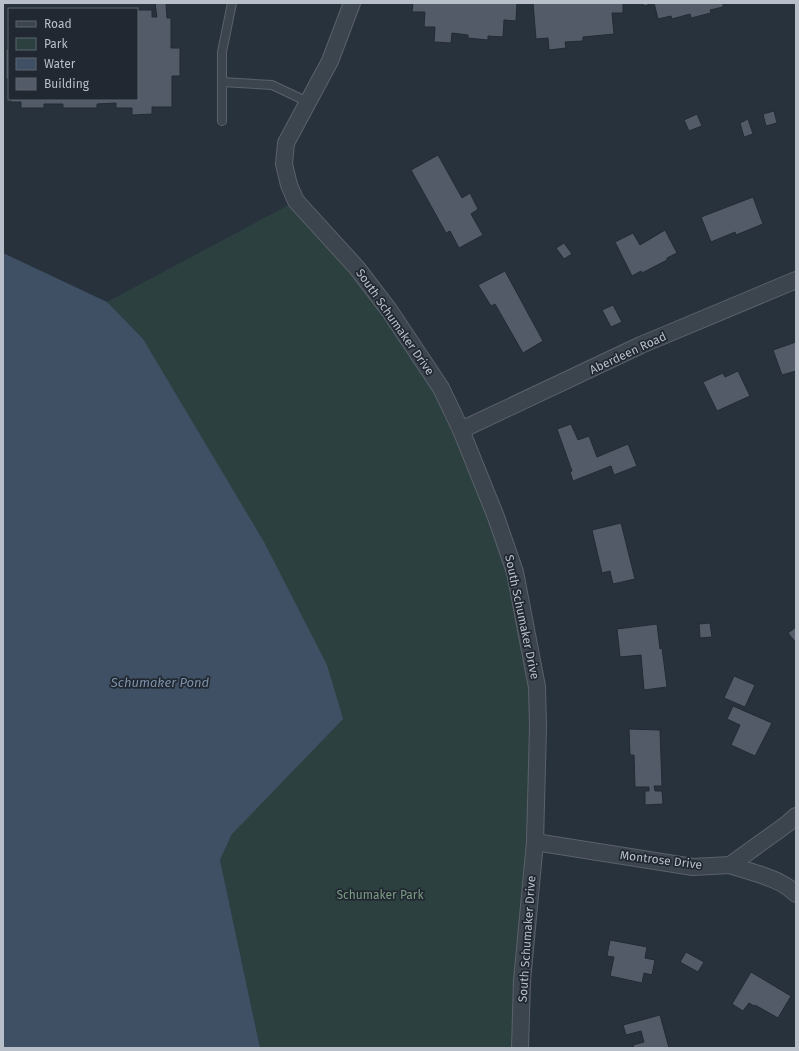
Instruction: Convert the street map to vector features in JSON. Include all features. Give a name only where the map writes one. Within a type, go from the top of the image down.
[{"type":"street","name":"South Schumaker Drive","points":[[352,3],[330,61],[286,143],[284,164],[289,185],[296,200],[357,268],[388,310],[441,388],[461,430],[496,517],[515,572],[537,688],[538,727],[534,842],[522,981],[520,1048]]},
{"type":"street","name":"Aberdeen Road","points":[[461,430],[641,346],[796,280]]},
{"type":"street","points":[[730,865],[796,816]]},
{"type":"street","name":"Montrose Drive","points":[[534,842],[693,867],[730,865]]},
{"type":"street","points":[[730,865],[773,879],[796,894]]},
{"type":"lane","points":[[222,122],[222,52],[232,3]]},
{"type":"lane","points":[[222,82],[272,85],[308,102]]},
{"type":"green space","name":"Schumaker Park","points":[[296,201],[441,388],[496,517],[537,687],[522,1048],[260,1048],[220,860],[232,834],[107,302]]},
{"type":"water","name":"Schumaker Pond","points":[[3,253],[107,302],[143,339],[264,542],[327,665],[343,719],[232,834],[220,860],[260,1048],[3,1048]]},
{"type":"building","points":[[155,3],[166,3],[167,18],[171,18],[171,48],[180,48],[180,76],[172,76],[172,107],[152,107],[152,114],[132,115],[132,108],[116,108],[116,103],[97,104],[97,108],[63,108],[63,104],[44,104],[44,108],[21,108],[21,102],[11,102],[11,100],[138,100],[138,10],[152,10],[152,17],[157,17]]},
{"type":"building","points":[[413,3],[517,3],[516,21],[504,20],[503,37],[488,36],[488,40],[468,38],[468,35],[452,33],[451,43],[434,42],[435,27],[424,27],[425,12],[412,12]]},
{"type":"building","points":[[533,3],[623,3],[623,13],[612,13],[614,34],[583,37],[583,41],[565,42],[566,48],[549,50],[548,38],[536,39]]},
{"type":"building","points":[[643,3],[654,3],[644,6]]},
{"type":"building","points":[[654,3],[723,3],[723,7],[710,10],[711,13],[691,18],[690,14],[672,19],[671,16],[658,19]]},
{"type":"building","points":[[6,49],[8,49],[8,79],[6,79]]},
{"type":"building","points":[[774,111],[777,123],[766,126],[763,114]]},
{"type":"building","points":[[697,114],[702,126],[689,131],[684,120]]},
{"type":"building","points":[[748,119],[753,134],[744,137],[740,123]]},
{"type":"building","points":[[438,155],[462,198],[470,193],[478,209],[471,214],[483,235],[459,248],[450,231],[446,233],[411,170]]},
{"type":"building","points":[[753,197],[763,224],[736,235],[735,232],[711,242],[701,217]]},
{"type":"building","points":[[665,230],[677,253],[642,273],[641,271],[632,276],[615,242],[633,233],[640,245]]},
{"type":"building","points":[[564,243],[572,254],[564,259],[556,248]]},
{"type":"building","points":[[505,271],[543,341],[523,353],[495,304],[491,306],[478,285]]},
{"type":"building","points":[[613,305],[622,322],[611,327],[602,310]]},
{"type":"building","points":[[796,342],[796,371],[782,375],[773,350]]},
{"type":"building","points":[[738,371],[750,396],[717,411],[703,382],[723,373],[725,377]]},
{"type":"building","points":[[571,424],[578,440],[589,436],[597,457],[628,444],[637,466],[614,475],[611,466],[573,481],[570,472],[572,471],[557,429]]},
{"type":"building","points":[[621,523],[635,579],[613,584],[610,571],[602,573],[592,530]]},
{"type":"building","points":[[710,623],[712,637],[700,638],[699,624]]},
{"type":"building","points":[[657,624],[667,687],[644,690],[641,655],[620,657],[617,629]]},
{"type":"building","points":[[796,627],[796,643],[788,633]]},
{"type":"building","points":[[734,676],[755,685],[745,707],[724,698]]},
{"type":"building","points":[[733,706],[772,723],[755,756],[731,745],[740,725],[727,719]]},
{"type":"building","points":[[629,729],[660,730],[662,786],[654,786],[655,791],[662,791],[663,804],[645,805],[645,791],[649,791],[649,787],[635,787],[634,755],[630,755]]},
{"type":"building","points":[[610,940],[647,947],[645,958],[655,960],[652,975],[644,973],[642,983],[610,976],[614,957],[607,956]]},
{"type":"building","points":[[686,952],[704,962],[698,972],[680,962]]},
{"type":"building","points":[[751,972],[791,996],[778,1018],[749,1003],[743,1011],[732,1004]]},
{"type":"building","points":[[660,1015],[669,1048],[634,1048],[633,1045],[644,1042],[641,1031],[626,1035],[623,1025]]}]
